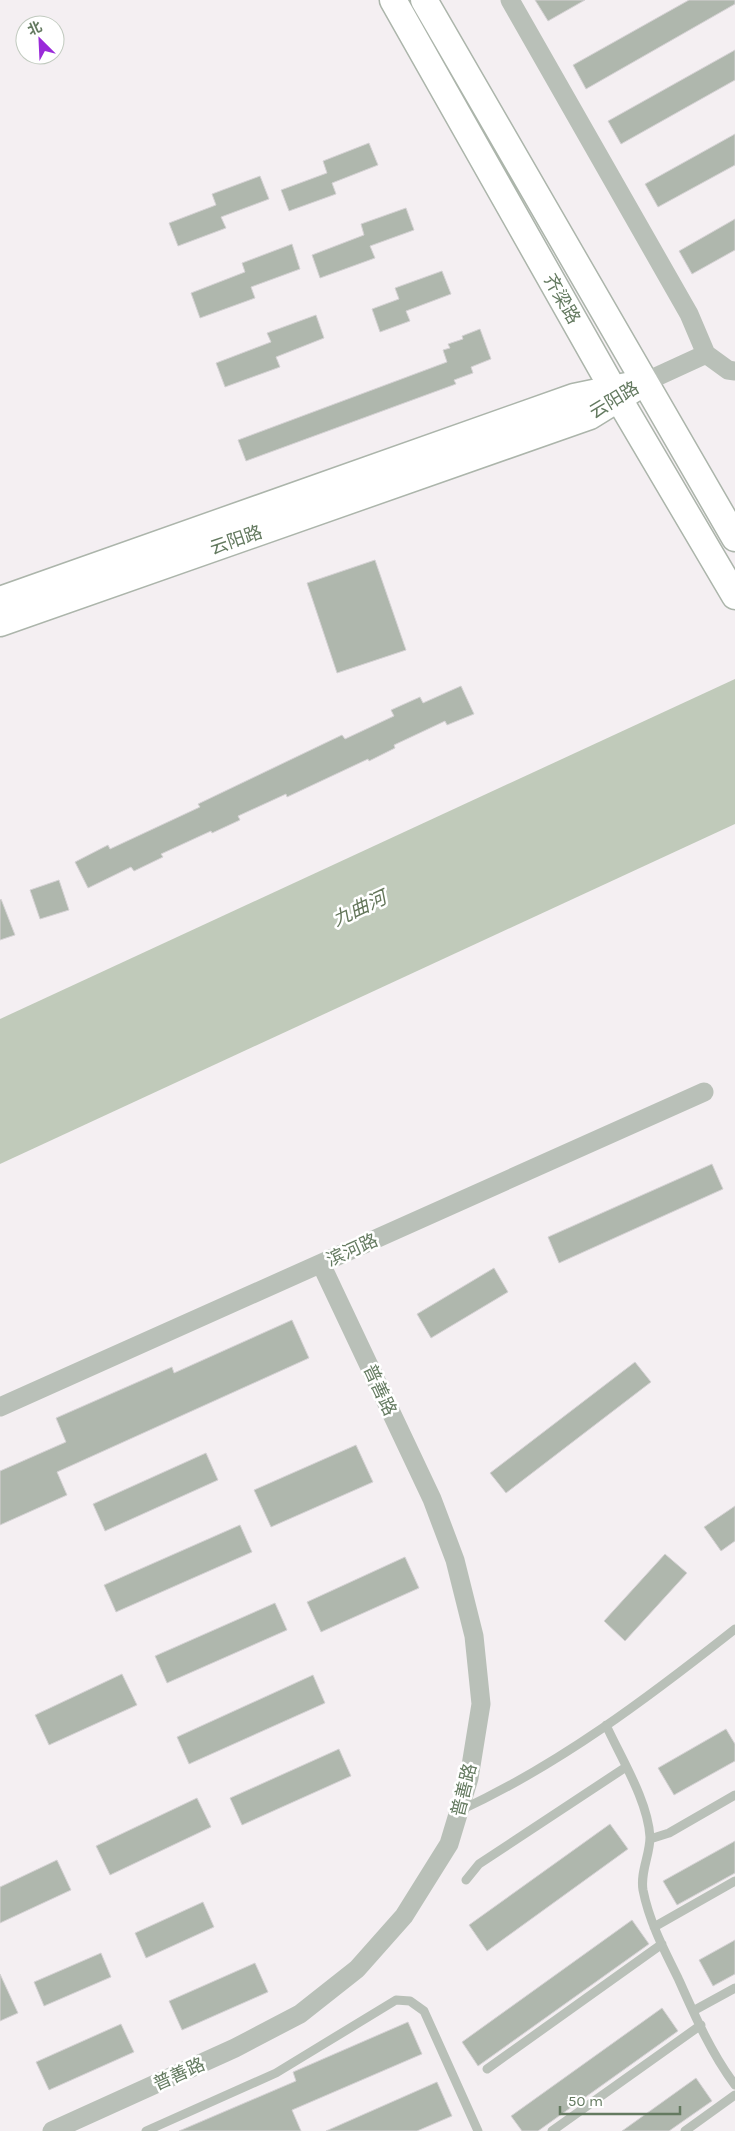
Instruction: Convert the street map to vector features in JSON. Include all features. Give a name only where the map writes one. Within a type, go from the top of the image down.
[{"type":"street","name":"齐梁路","points":[[393,0],[616,393],[735,596]]},
{"type":"street","name":"齐梁路","points":[[424,0],[735,538]]},
{"type":"street","points":[[510,0],[689,314],[706,354],[728,370],[735,371]]},
{"type":"street","points":[[645,382],[706,354]]},
{"type":"street","name":"云阳路","points":[[0,600],[574,397],[616,393],[645,382]]},
{"type":"street","name":"云阳路","points":[[0,623],[590,416],[616,393]]},
{"type":"street","name":"滨河路","points":[[0,1406],[704,1092]]},
{"type":"street","name":"普善路","points":[[52,2131],[244,2044],[300,2014],[357,1969],[404,1916],[449,1844],[459,1812],[469,1778],[481,1704],[474,1636],[454,1560],[432,1499],[321,1264]]},
{"type":"lane","points":[[459,1812],[509,1788],[606,1725],[657,1691],[735,1629]]},
{"type":"lane","points":[[606,1725],[626,1767],[647,1819],[650,1839],[643,1873],[643,1889],[654,1927],[693,2011],[727,2074],[735,2085]]},
{"type":"lane","points":[[466,1880],[479,1864],[626,1767]]},
{"type":"lane","points":[[650,1839],[669,1833],[735,1795]]},
{"type":"lane","points":[[654,1927],[735,1881]]},
{"type":"lane","points":[[487,2069],[662,1944]]},
{"type":"lane","points":[[693,2011],[735,1988]]},
{"type":"lane","points":[[146,2131],[276,2073],[396,2000],[410,2001],[424,2011],[478,2131]]},
{"type":"lane","points":[[552,2131],[701,2025]]},
{"type":"lane","points":[[685,2131],[735,2095]]},
{"type":"water","name":"九曲河","points":[[735,679],[735,824],[0,1164],[0,1019]]},
{"type":"building","points":[[535,0],[585,0],[548,21]]},
{"type":"building","points":[[689,0],[735,0],[735,4],[586,89],[573,65]]},
{"type":"building","points":[[735,50],[735,80],[621,144],[608,121]]},
{"type":"building","points":[[735,134],[735,165],[658,207],[645,184]]},
{"type":"building","points":[[369,143],[378,165],[332,183],[336,194],[289,211],[281,190],[327,173],[323,161]]},
{"type":"building","points":[[260,176],[269,199],[221,217],[226,228],[178,246],[169,223],[216,205],[212,194]]},
{"type":"building","points":[[406,208],[414,230],[370,246],[375,258],[320,278],[312,255],[364,235],[361,224]]},
{"type":"building","points":[[735,219],[735,250],[692,274],[679,251]]},
{"type":"building","points":[[292,244],[300,269],[251,287],[255,298],[200,318],[191,293],[245,272],[242,263]]},
{"type":"building","points":[[442,271],[451,294],[406,311],[410,321],[380,332],[372,309],[399,299],[395,288]]},
{"type":"building","points":[[316,315],[324,338],[276,357],[280,367],[225,387],[216,363],[271,342],[267,333]]},
{"type":"building","points":[[480,329],[491,359],[471,367],[473,373],[454,380],[456,384],[246,461],[238,440],[447,362],[443,350],[450,348],[448,344],[463,339],[462,336]]},
{"type":"building","points":[[375,560],[406,650],[337,673],[307,583]]},
{"type":"building","points":[[461,686],[474,714],[447,725],[445,721],[394,745],[395,748],[369,761],[368,759],[287,797],[286,794],[238,816],[240,820],[161,854],[163,857],[134,871],[131,867],[88,888],[75,862],[108,845],[110,849],[200,807],[198,804],[342,735],[345,739],[394,716],[391,710],[420,697],[423,703]]},
{"type":"building","points":[[59,880],[69,910],[40,919],[30,890]]},
{"type":"building","points":[[0,900],[15,935],[0,940]]},
{"type":"building","points":[[712,1164],[723,1189],[559,1263],[548,1237]]},
{"type":"building","points":[[494,1268],[508,1292],[431,1338],[417,1314]]},
{"type":"building","points":[[292,1320],[309,1358],[57,1472],[67,1495],[0,1525],[0,1471],[66,1442],[56,1418],[172,1367],[174,1373]]},
{"type":"building","points":[[635,1362],[651,1382],[506,1493],[490,1473]]},
{"type":"building","points":[[356,1445],[373,1482],[271,1527],[254,1490]]},
{"type":"building","points":[[206,1453],[218,1480],[105,1531],[93,1504]]},
{"type":"building","points":[[735,1506],[735,1541],[721,1551],[704,1527]]},
{"type":"building","points":[[240,1525],[252,1552],[116,1612],[104,1585]]},
{"type":"building","points":[[665,1554],[687,1573],[625,1641],[604,1621]]},
{"type":"building","points":[[405,1557],[419,1588],[321,1632],[307,1602]]},
{"type":"building","points":[[275,1603],[287,1630],[167,1683],[155,1656]]},
{"type":"building","points":[[122,1674],[137,1705],[49,1745],[35,1715]]},
{"type":"building","points":[[313,1675],[325,1703],[189,1764],[177,1737]]},
{"type":"building","points":[[726,1729],[735,1744],[735,1761],[674,1795],[658,1768]]},
{"type":"building","points":[[339,1749],[351,1776],[242,1825],[230,1798]]},
{"type":"building","points":[[197,1798],[211,1827],[110,1875],[96,1846]]},
{"type":"building","points":[[610,1824],[628,1849],[487,1951],[469,1925]]},
{"type":"building","points":[[735,1841],[735,1873],[677,1905],[663,1881]]},
{"type":"building","points":[[57,1860],[71,1890],[0,1923],[0,1887]]},
{"type":"building","points":[[203,1902],[214,1927],[146,1958],[135,1933]]},
{"type":"building","points":[[632,1920],[649,1944],[478,2066],[462,2042]]},
{"type":"building","points":[[735,1940],[735,1974],[713,1986],[699,1960]]},
{"type":"building","points":[[101,1953],[111,1977],[44,2006],[34,1982]]},
{"type":"building","points":[[255,1963],[268,1992],[182,2030],[169,2001]]},
{"type":"building","points":[[0,1974],[18,2013],[0,2021]]},
{"type":"building","points":[[662,2008],[678,2031],[538,2131],[522,2131],[511,2116]]},
{"type":"building","points":[[408,2022],[422,2054],[292,2110],[301,2131],[179,2131],[296,2081],[293,2072]]},
{"type":"building","points":[[121,2024],[134,2052],[49,2090],[36,2062]]},
{"type":"building","points":[[696,2078],[712,2101],[669,2131],[622,2131]]},
{"type":"building","points":[[437,2082],[452,2116],[417,2131],[326,2131]]}]
